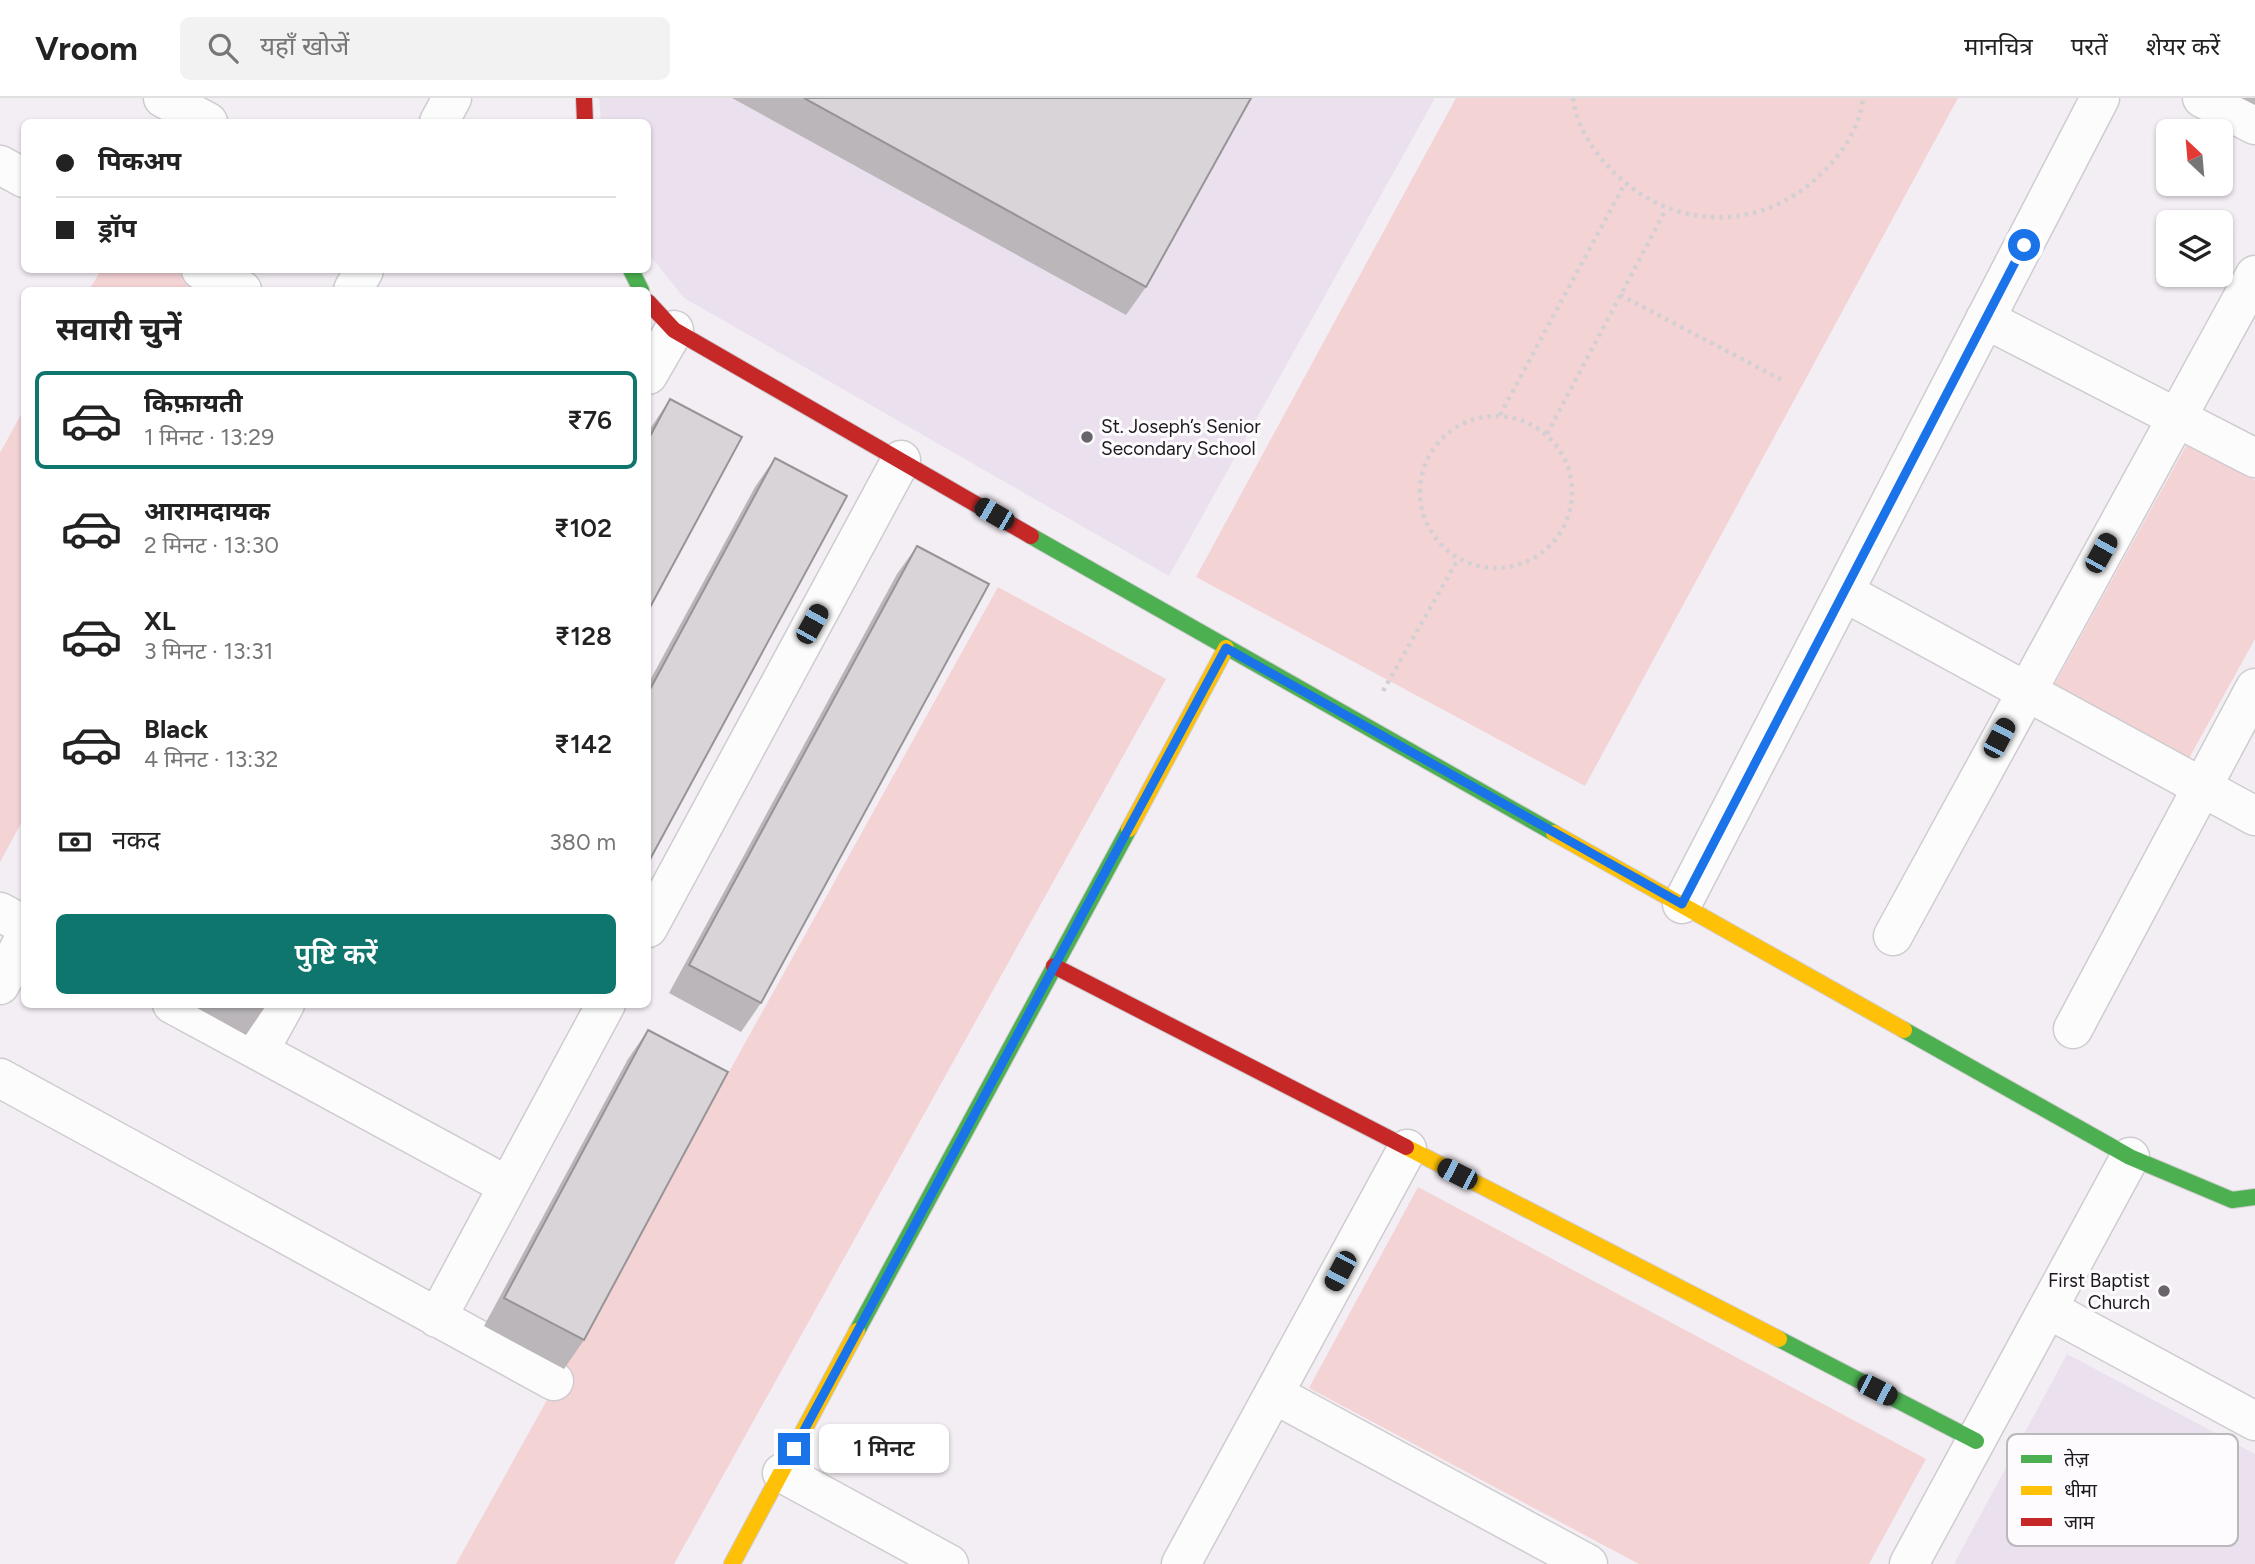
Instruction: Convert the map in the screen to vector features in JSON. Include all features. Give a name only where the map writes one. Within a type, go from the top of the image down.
[{"type":"street","points":[[163,98],[202,119]]},
{"type":"street","points":[[441,119],[452,98]]},
{"type":"street","points":[[584,98],[585,119]]},
{"type":"street","points":[[1682,904],[2100,98]]},
{"type":"street","points":[[2202,98],[2255,125]]},
{"type":"street","points":[[0,165],[21,176]]},
{"type":"street","points":[[207,273],[236,287]]},
{"type":"street","points":[[1893,936],[2025,689],[2255,275]]},
{"type":"street","points":[[651,305],[674,330],[1226,648],[2130,1157],[2232,1200],[2255,1197]]},
{"type":"street","points":[[1986,319],[2255,458]]},
{"type":"street","points":[[651,370],[674,330]]},
{"type":"street","points":[[651,923],[901,460]]},
{"type":"street","points":[[1844,592],[2255,816]]},
{"type":"street","points":[[732,1564],[1226,648]]},
{"type":"street","points":[[2073,1029],[2255,688]]},
{"type":"street","points":[[0,912],[21,923]]},
{"type":"street","points":[[0,985],[21,945]]},
{"type":"street","points":[[1055,966],[1976,1441]]},
{"type":"street","points":[[179,1008],[508,1186]]},
{"type":"street","points":[[259,1051],[283,1008]]},
{"type":"street","points":[[437,1318],[604,1008]]},
{"type":"street","points":[[0,1079],[554,1381]]},
{"type":"street","points":[[1181,1564],[1407,1149]]},
{"type":"street","points":[[1909,1564],[2130,1157]]},
{"type":"street","points":[[2048,1309],[2255,1421]]},
{"type":"street","points":[[1274,1394],[1588,1564]]},
{"type":"street","points":[[782,1473],[949,1564]]},
{"type":"path","points":[[1573,98],[1592,148],[1624,185],[1666,209],[1714,219],[1762,212],[1806,190],[1840,155],[1862,111],[1863,98]]},
{"type":"path","points":[[1500,415],[1624,185]]},
{"type":"path","points":[[1547,434],[1666,209]]},
{"type":"path","points":[[1620,295],[1784,381]]},
{"type":"path","points":[[1500,415],[1525,421],[1547,434],[1563,453],[1571,477],[1572,501],[1565,525],[1550,546],[1530,560],[1507,568],[1481,567],[1458,559],[1438,543],[1424,521],[1419,496],[1422,470],[1433,447],[1451,429],[1474,418],[1500,415]]},
{"type":"path","points":[[1363,725],[1458,559]]},
{"type":"shaded area","name":"St. Joseph’s Senior Secondary School","points":[[599,98],[1435,98],[1169,576],[684,298],[651,257],[651,119],[601,119]]},
{"type":"shaded area","points":[[1456,98],[1958,98],[1585,786],[1196,577]]},
{"type":"shaded area","points":[[99,273],[188,273],[214,287],[91,287]]},
{"type":"shaded area","points":[[21,414],[21,824],[0,862],[0,453]]},
{"type":"shaded area","points":[[2187,444],[2255,480],[2255,639],[2188,760],[2053,687]]},
{"type":"shaded area","points":[[998,587],[1166,679],[674,1564],[456,1564]]},
{"type":"shaded area","points":[[1418,1187],[1926,1459],[1869,1564],[1639,1564],[1309,1388]]},
{"type":"shaded area","points":[[2067,1354],[2217,1434],[2024,1434]]},
{"type":"shaded area","points":[[2238,1445],[2255,1454],[2255,1564],[1954,1564],[2007,1466],[2007,1546],[2238,1546]]},
{"type":"building","points":[[804,98],[1251,98],[1146,287]]},
{"type":"building","points":[[670,399],[742,437],[651,605],[651,434]]},
{"type":"building","points":[[775,458],[847,496],[651,857],[651,687]]},
{"type":"building","points":[[917,546],[989,584],[761,1003],[689,965]]},
{"type":"building","points":[[648,1030],[728,1072],[584,1340],[504,1298]]},
{"type":"traffic: fast","points":[[632,273],[640,287]]},
{"type":"traffic: fast","points":[[1031,536],[1554,833]]},
{"type":"traffic: fast","points":[[857,1331],[1129,829]]},
{"type":"traffic: fast","points":[[1904,1030],[2130,1157],[2232,1200],[2255,1197]]},
{"type":"traffic: fast","points":[[1779,1339],[1976,1441]]},
{"type":"traffic: slow","points":[[1129,829],[1226,648]]},
{"type":"traffic: slow","points":[[1554,833],[1904,1030]]},
{"type":"traffic: slow","points":[[1406,1147],[1779,1339]]},
{"type":"traffic: slow","points":[[732,1564],[857,1331]]},
{"type":"traffic: jam","points":[[584,98],[585,119]]},
{"type":"traffic: jam","points":[[651,305],[674,330],[1031,536]]},
{"type":"traffic: jam","points":[[1054,966],[1406,1147]]},
{"type":"place","name":"St. Joseph’s Senior Secondary School","points":[[1087,437]]},
{"type":"place","name":"First Baptist Church","points":[[2164,1291]]},
{"type":"route","points":[[794,1449],[1226,648],[1682,904],[2024,245]]}]
